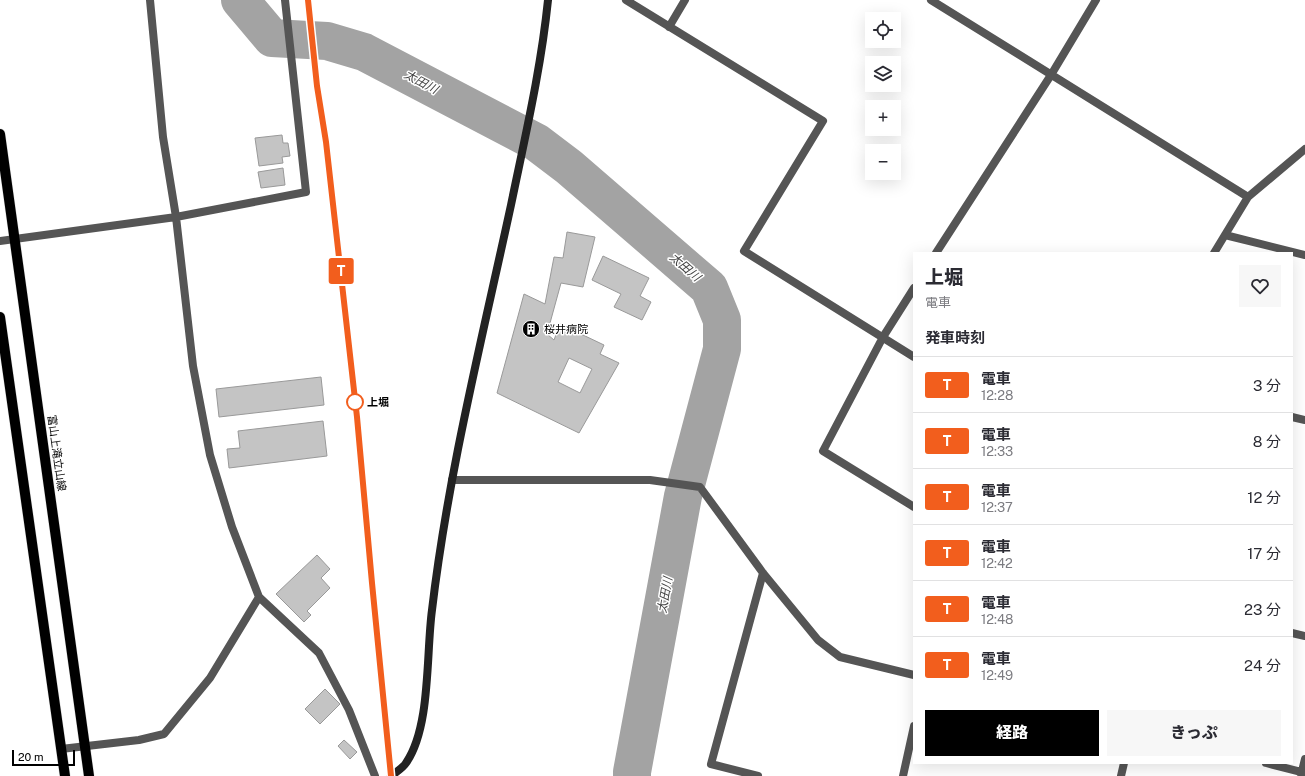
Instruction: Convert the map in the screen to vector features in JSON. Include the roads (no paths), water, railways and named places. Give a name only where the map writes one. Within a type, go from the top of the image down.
[{"type":"main road","name":"富山上滝立山線","points":[[0,134],[89,776]]},
{"type":"main road","points":[[0,317],[65,776]]},
{"type":"street","points":[[150,0],[163,137],[176,217],[193,366],[210,455],[232,527],[259,597],[319,653],[349,710],[375,776]]},
{"type":"street","points":[[0,241],[176,217],[306,192],[285,0]]},
{"type":"street","points":[[391,776],[406,764],[416,743],[424,712],[432,611],[452,480],[529,119],[544,36],[548,0]]},
{"type":"street","points":[[626,0],[822,121],[744,251],[913,356]]},
{"type":"street","points":[[669,27],[685,0]]},
{"type":"street","points":[[930,0],[1248,197]]},
{"type":"street","points":[[937,252],[1051,74],[1096,0]]},
{"type":"street","points":[[1215,252],[1248,197],[1305,149]]},
{"type":"street","points":[[1225,235],[1305,255]]},
{"type":"street","points":[[913,290],[882,337],[823,451],[913,506]]},
{"type":"street","points":[[1293,417],[1305,420]]},
{"type":"street","points":[[452,480],[650,480],[700,487],[763,573],[818,640],[840,657],[913,675]]},
{"type":"street","points":[[758,776],[710,764],[763,573]]},
{"type":"street","points":[[61,750],[139,740],[164,734],[210,678],[259,597]]},
{"type":"street","points":[[1293,633],[1305,636]]},
{"type":"street","points":[[903,776],[913,731]]},
{"type":"street","points":[[1269,764],[1302,774],[1305,759]]},
{"type":"street","points":[[1121,776],[1124,764]]},
{"type":"waterway","name":"太田川","points":[[240,0],[272,38],[327,41],[364,52],[536,142],[569,167],[709,288],[722,320],[722,349],[683,496],[632,776]]},
{"type":"railway","points":[[308,0],[317,86],[326,142],[355,402],[391,776]]},
{"type":"train","name":"T","points":[[308,0],[317,86],[326,142],[364,479],[372,583],[391,776]]},
{"type":"place","name":"桜井病院","points":[[531,329]]},
{"type":"place","name":"上堀","points":[[355,402]]}]
